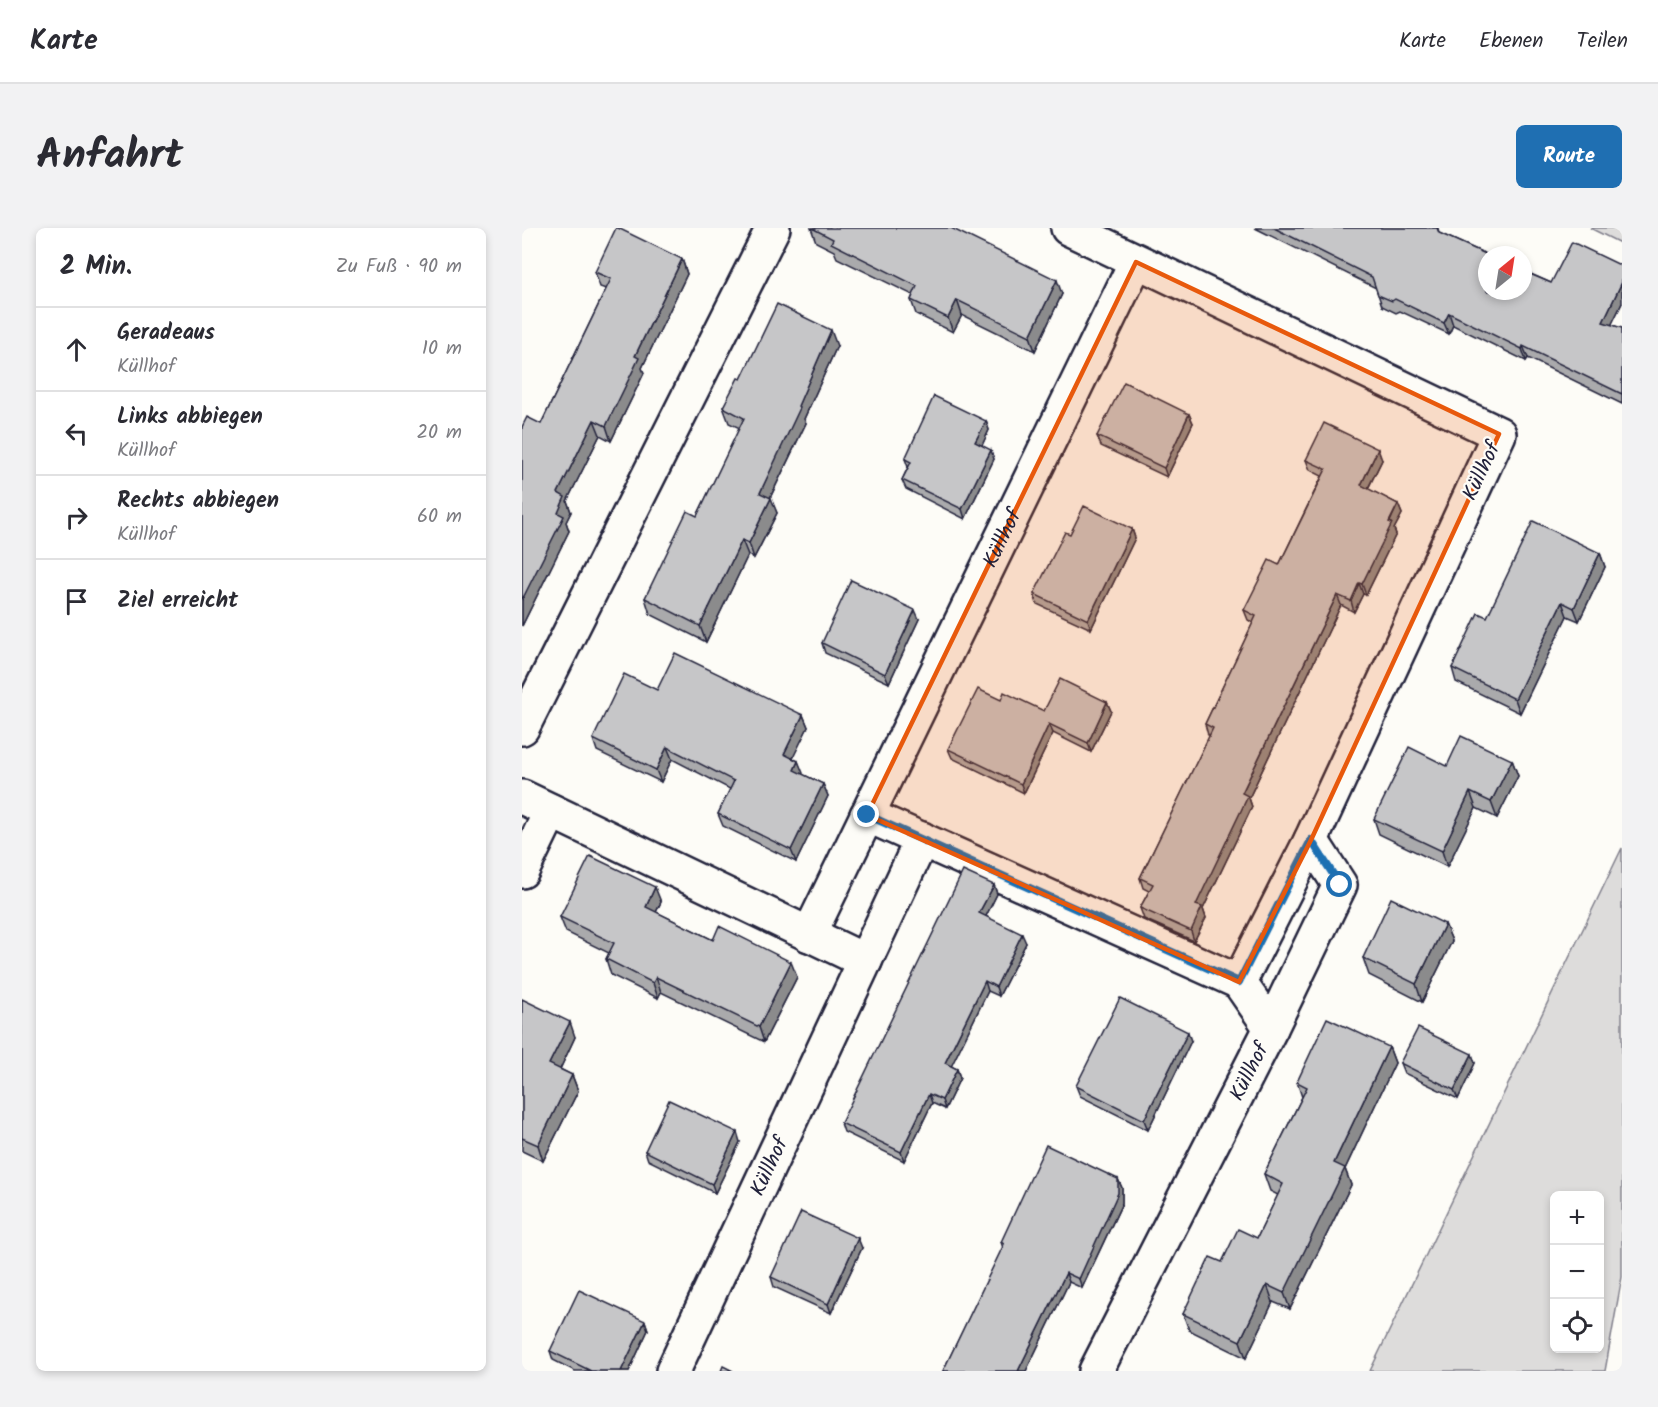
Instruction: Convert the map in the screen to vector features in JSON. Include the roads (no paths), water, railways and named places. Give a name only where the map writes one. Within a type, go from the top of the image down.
[{"type":"street","points":[[522,728],[773,228]]},
{"type":"street","name":"Küllhof","points":[[1068,228],[1499,434],[1311,840],[1239,982],[1271,1028]]},
{"type":"street","name":"Küllhof","points":[[809,935],[1136,262]]},
{"type":"street","points":[[522,797],[865,961]]},
{"type":"street","points":[[522,871],[551,811]]},
{"type":"street","points":[[867,815],[1239,982]]},
{"type":"street","name":"Küllhof","points":[[673,1371],[922,840]]},
{"type":"street","name":"Küllhof","points":[[1096,1371],[1271,1028],[1340,885],[1311,840]]}]
